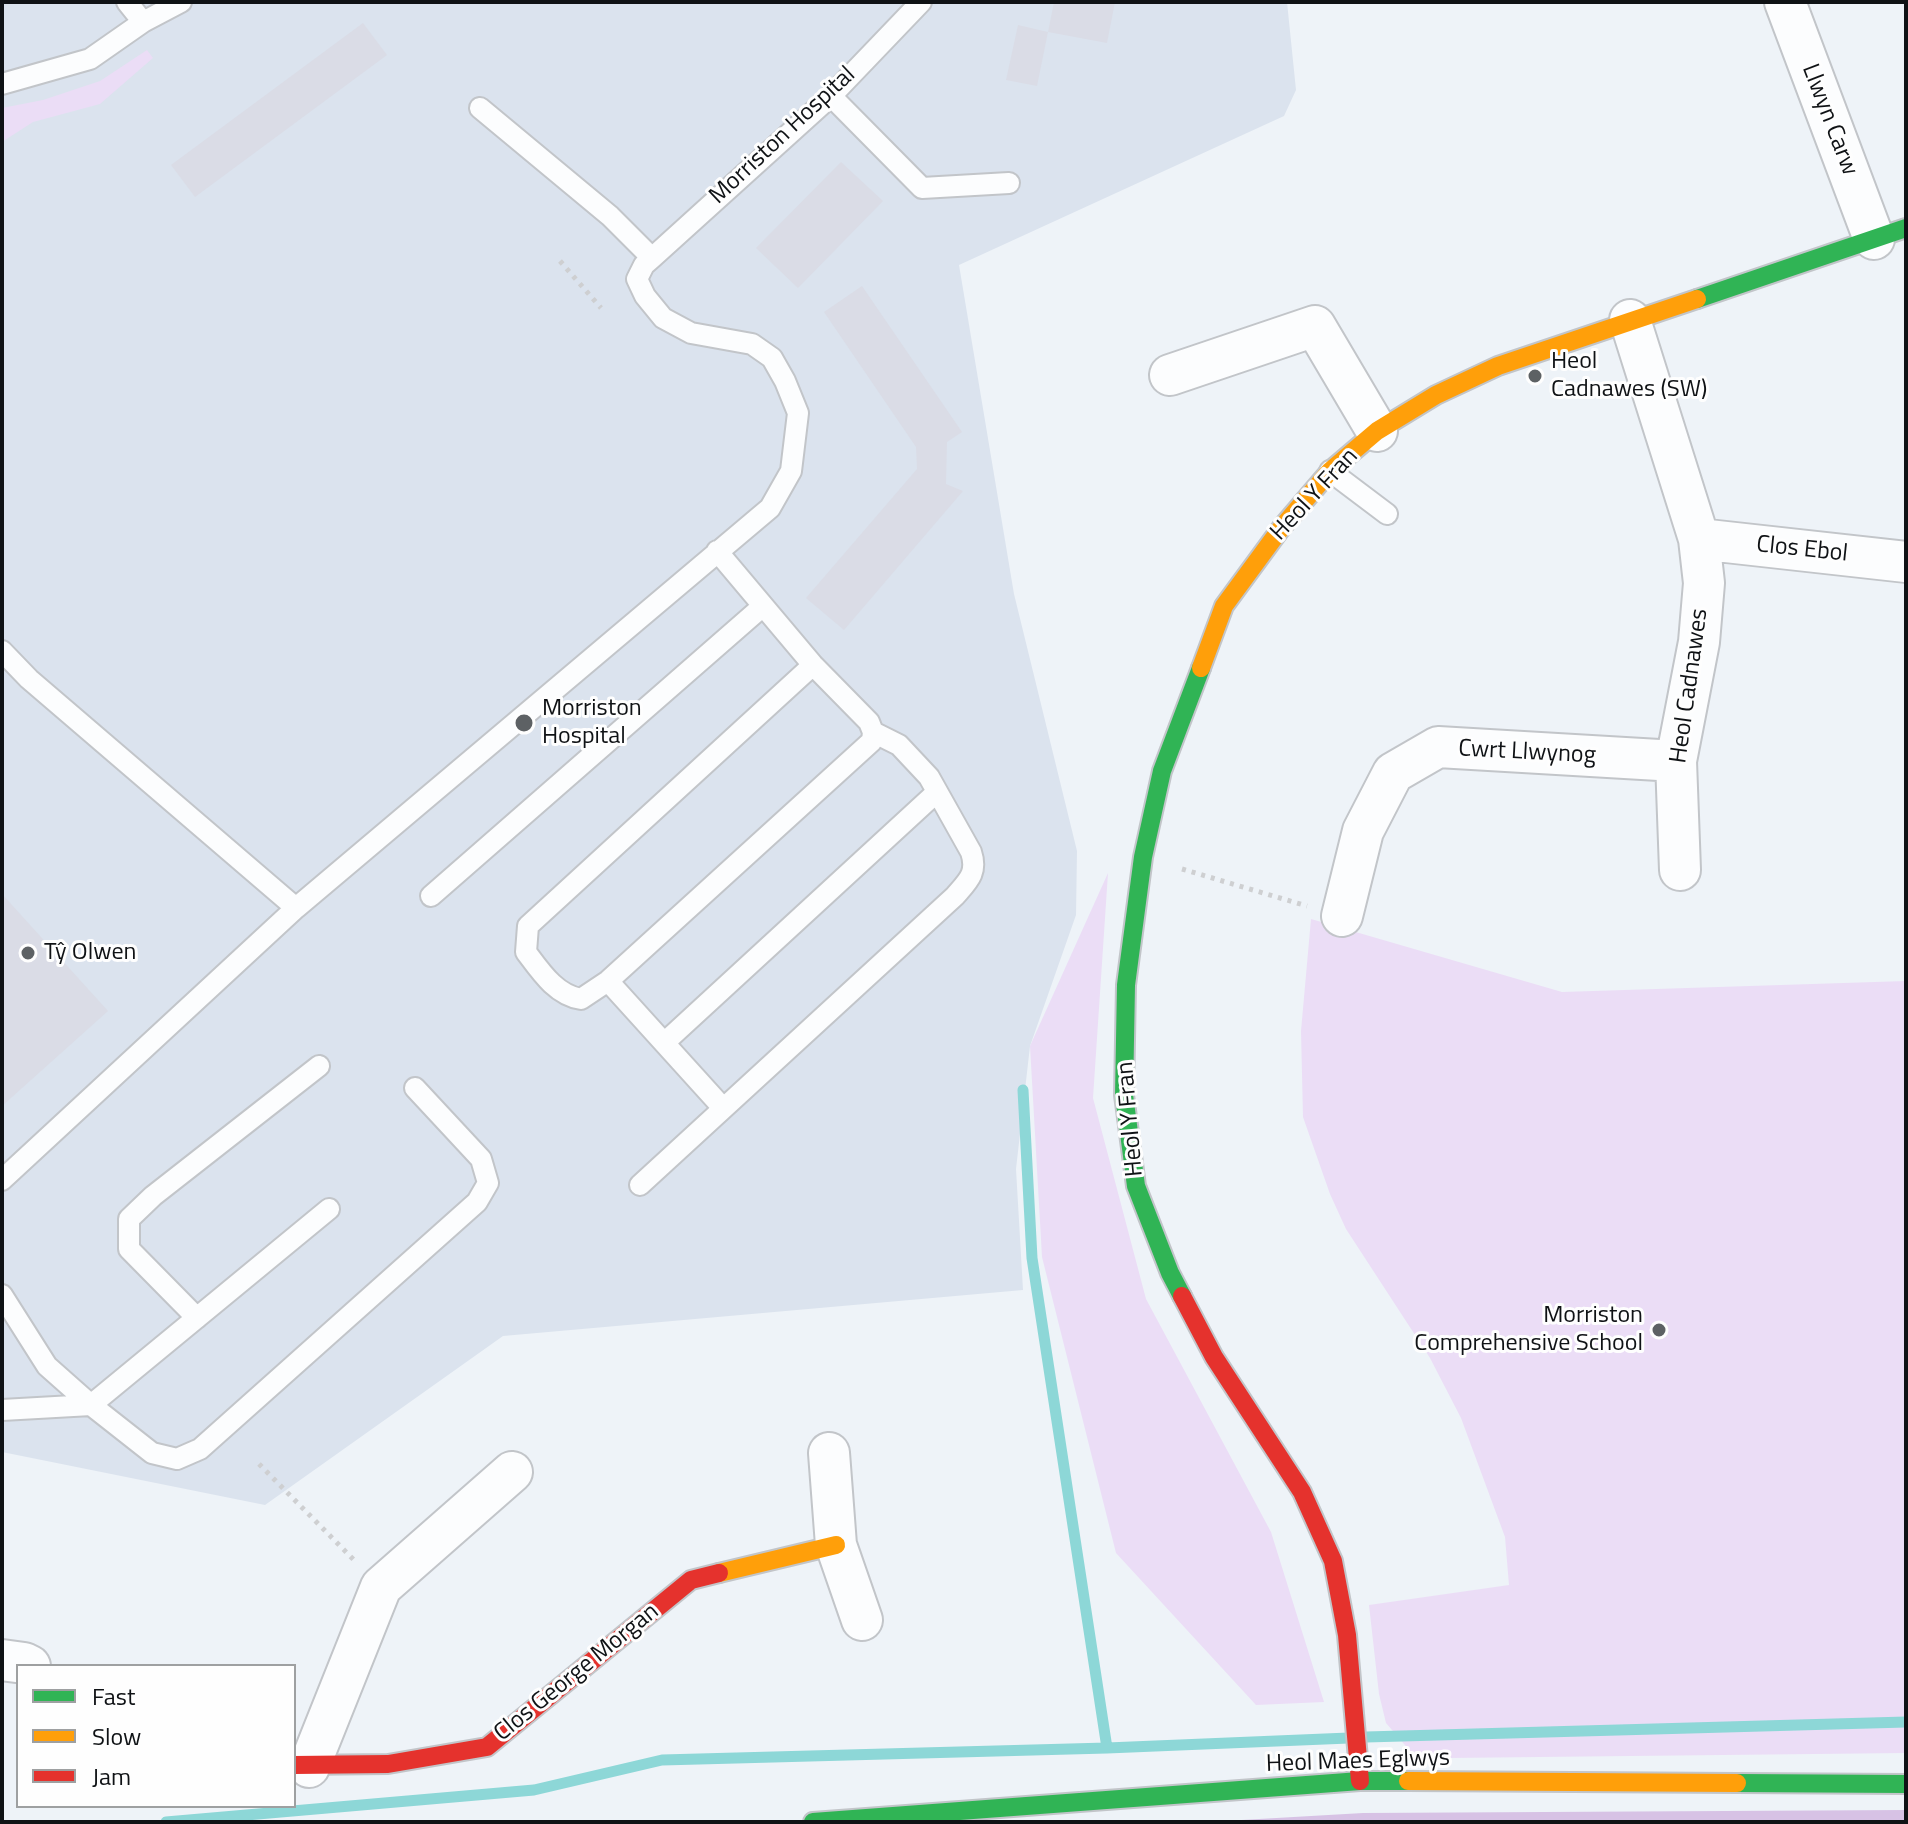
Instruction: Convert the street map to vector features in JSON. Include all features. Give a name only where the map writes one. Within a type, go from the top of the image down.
[{"type":"street","name":"Llwyn Carw","points":[[1785,2],[1890,233]]},
{"type":"street","name":"Heol Y Fran","points":[[1360,1781],[1347,1635],[1333,1561],[1302,1492],[1214,1357],[1170,1273],[1136,1186],[1124,1095],[1126,985],[1143,857],[1162,771],[1224,606],[1282,527],[1330,471],[1377,431],[1436,395],[1498,366],[1890,233]]},
{"type":"street","name":"Heol Cadnawes","points":[[1630,320],[1699,539],[1704,583],[1699,642],[1676,761],[1680,870]]},
{"type":"street","name":"Heol Y Fran","points":[[1170,375],[1315,326],[1377,431]]},
{"type":"street","name":"Clos Ebol","points":[[1699,539],[1906,562]]},
{"type":"street","name":"Cwrt Llwynog","points":[[1342,916],[1363,831],[1393,773],[1438,747],[1676,761]]},
{"type":"street","points":[[829,1453],[836,1545],[862,1620]]},
{"type":"street","name":"Clos George Morgan","points":[[512,1472],[381,1587],[301,1766],[388,1764],[487,1747],[691,1580],[836,1545]]},
{"type":"street","points":[[2,1660],[26,1664]]},
{"type":"street","name":"Heol Maes Eglwys","points":[[813,1822],[1360,1781],[1906,1784]]},
{"type":"lane","points":[[127,2],[143,22]]},
{"type":"lane","points":[[2,84],[90,59],[143,22],[181,2]]},
{"type":"lane","name":"Morriston Hospital","points":[[652,258],[831,96],[921,2]]},
{"type":"lane","points":[[831,96],[922,188],[1009,183]]},
{"type":"lane","points":[[2,1180],[296,908],[770,508],[791,471],[798,413],[772,358],[752,344],[691,333],[663,318],[645,296],[637,279],[644,265],[652,258],[610,216],[480,108]]},
{"type":"lane","points":[[1330,471],[1387,514]]},
{"type":"lane","points":[[717,551],[813,665],[869,722],[872,741],[608,981],[581,999],[566,996],[541,973],[526,952],[528,926],[813,665]]},
{"type":"lane","points":[[431,896],[763,606]]},
{"type":"lane","points":[[2,651],[29,679],[296,908]]},
{"type":"lane","points":[[640,1185],[955,896],[974,875],[971,852],[929,777],[899,745],[873,732]]},
{"type":"lane","points":[[664,1043],[937,792]]},
{"type":"lane","points":[[608,981],[723,1108]]},
{"type":"lane","points":[[197,1318],[129,1249],[129,1219],[153,1196],[319,1066]]},
{"type":"lane","points":[[2,1295],[47,1366],[152,1453],[177,1459],[200,1449],[477,1202],[488,1183],[481,1159],[415,1088]]},
{"type":"lane","points":[[2,1410],[91,1405],[329,1209]]},
{"type":"path","points":[[560,261],[601,308]]},
{"type":"path","points":[[1143,857],[1342,916]]},
{"type":"path","points":[[259,1464],[381,1587]]},
{"type":"shaded area","name":"Morriston Hospital","points":[[2,2],[1287,2],[1296,90],[1284,116],[959,265],[1014,594],[1077,851],[1076,915],[1030,1046],[1016,1169],[1023,1290],[503,1336],[265,1505],[2,1452]]},
{"type":"shaded area","points":[[147,50],[153,58],[100,104],[33,122],[2,142],[2,108],[43,100],[100,81]]},
{"type":"shaded area","points":[[1108,873],[1093,1098],[1146,1299],[1271,1532],[1324,1702],[1256,1705],[1116,1553],[1042,1257],[1030,1046]]},
{"type":"shaded area","name":"Morriston Comprehensive School","points":[[1311,919],[1562,992],[1906,981],[1906,1753],[1448,1758],[1410,1751],[1386,1723],[1379,1694],[1369,1605],[1509,1585],[1505,1537],[1461,1418],[1430,1358],[1346,1229],[1303,1117],[1301,1031]]},
{"type":"shaded area","points":[[1906,1810],[1906,1822],[1207,1822],[1363,1813]]},
{"type":"building","points":[[1054,2],[1115,2],[1107,43],[1048,32]]},
{"type":"building","points":[[363,23],[387,55],[195,197],[171,165]]},
{"type":"building","points":[[1018,25],[1048,32],[1037,86],[1006,80]]},
{"type":"building","points":[[841,162],[883,201],[798,288],[756,248]]},
{"type":"building","points":[[862,286],[962,432],[947,442],[946,484],[963,491],[844,630],[806,598],[917,469],[916,447],[824,312]]},
{"type":"building","name":"Tŷ Olwen","points":[[2,894],[108,1011],[2,1106]]},
{"type":"waterway","points":[[1023,1090],[1032,1258],[1107,1748]]},
{"type":"waterway","points":[[1366,1737],[1906,1722]]},
{"type":"waterway","points":[[166,1822],[534,1790],[662,1760],[1349,1738]]},
{"type":"traffic: fast","points":[[1697,299],[1906,228]]},
{"type":"traffic: fast","points":[[1182,1296],[1136,1186],[1124,1095],[1126,985],[1143,857],[1162,771],[1201,668]]},
{"type":"traffic: fast","points":[[813,1822],[1360,1781],[1408,1781]]},
{"type":"traffic: fast","points":[[1737,1783],[1906,1784]]},
{"type":"traffic: slow","points":[[1201,668],[1224,606],[1282,527],[1330,471],[1377,431],[1436,395],[1498,366],[1697,299]]},
{"type":"traffic: slow","points":[[719,1573],[836,1545]]},
{"type":"traffic: slow","points":[[1408,1781],[1737,1783]]},
{"type":"traffic: jam","points":[[1182,1296],[1214,1357],[1302,1492],[1333,1561],[1347,1635],[1360,1781]]},
{"type":"traffic: jam","points":[[296,1765],[388,1764],[487,1747],[691,1580],[719,1573]]},
{"type":"place","name":"Heol Cadnawes (SW)","points":[[1535,376]]},
{"type":"place","name":"Morriston Hospital","points":[[524,723]]},
{"type":"place","name":"Tŷ Olwen","points":[[28,953]]},
{"type":"place","name":"Morriston Comprehensive School","points":[[1659,1330]]}]
